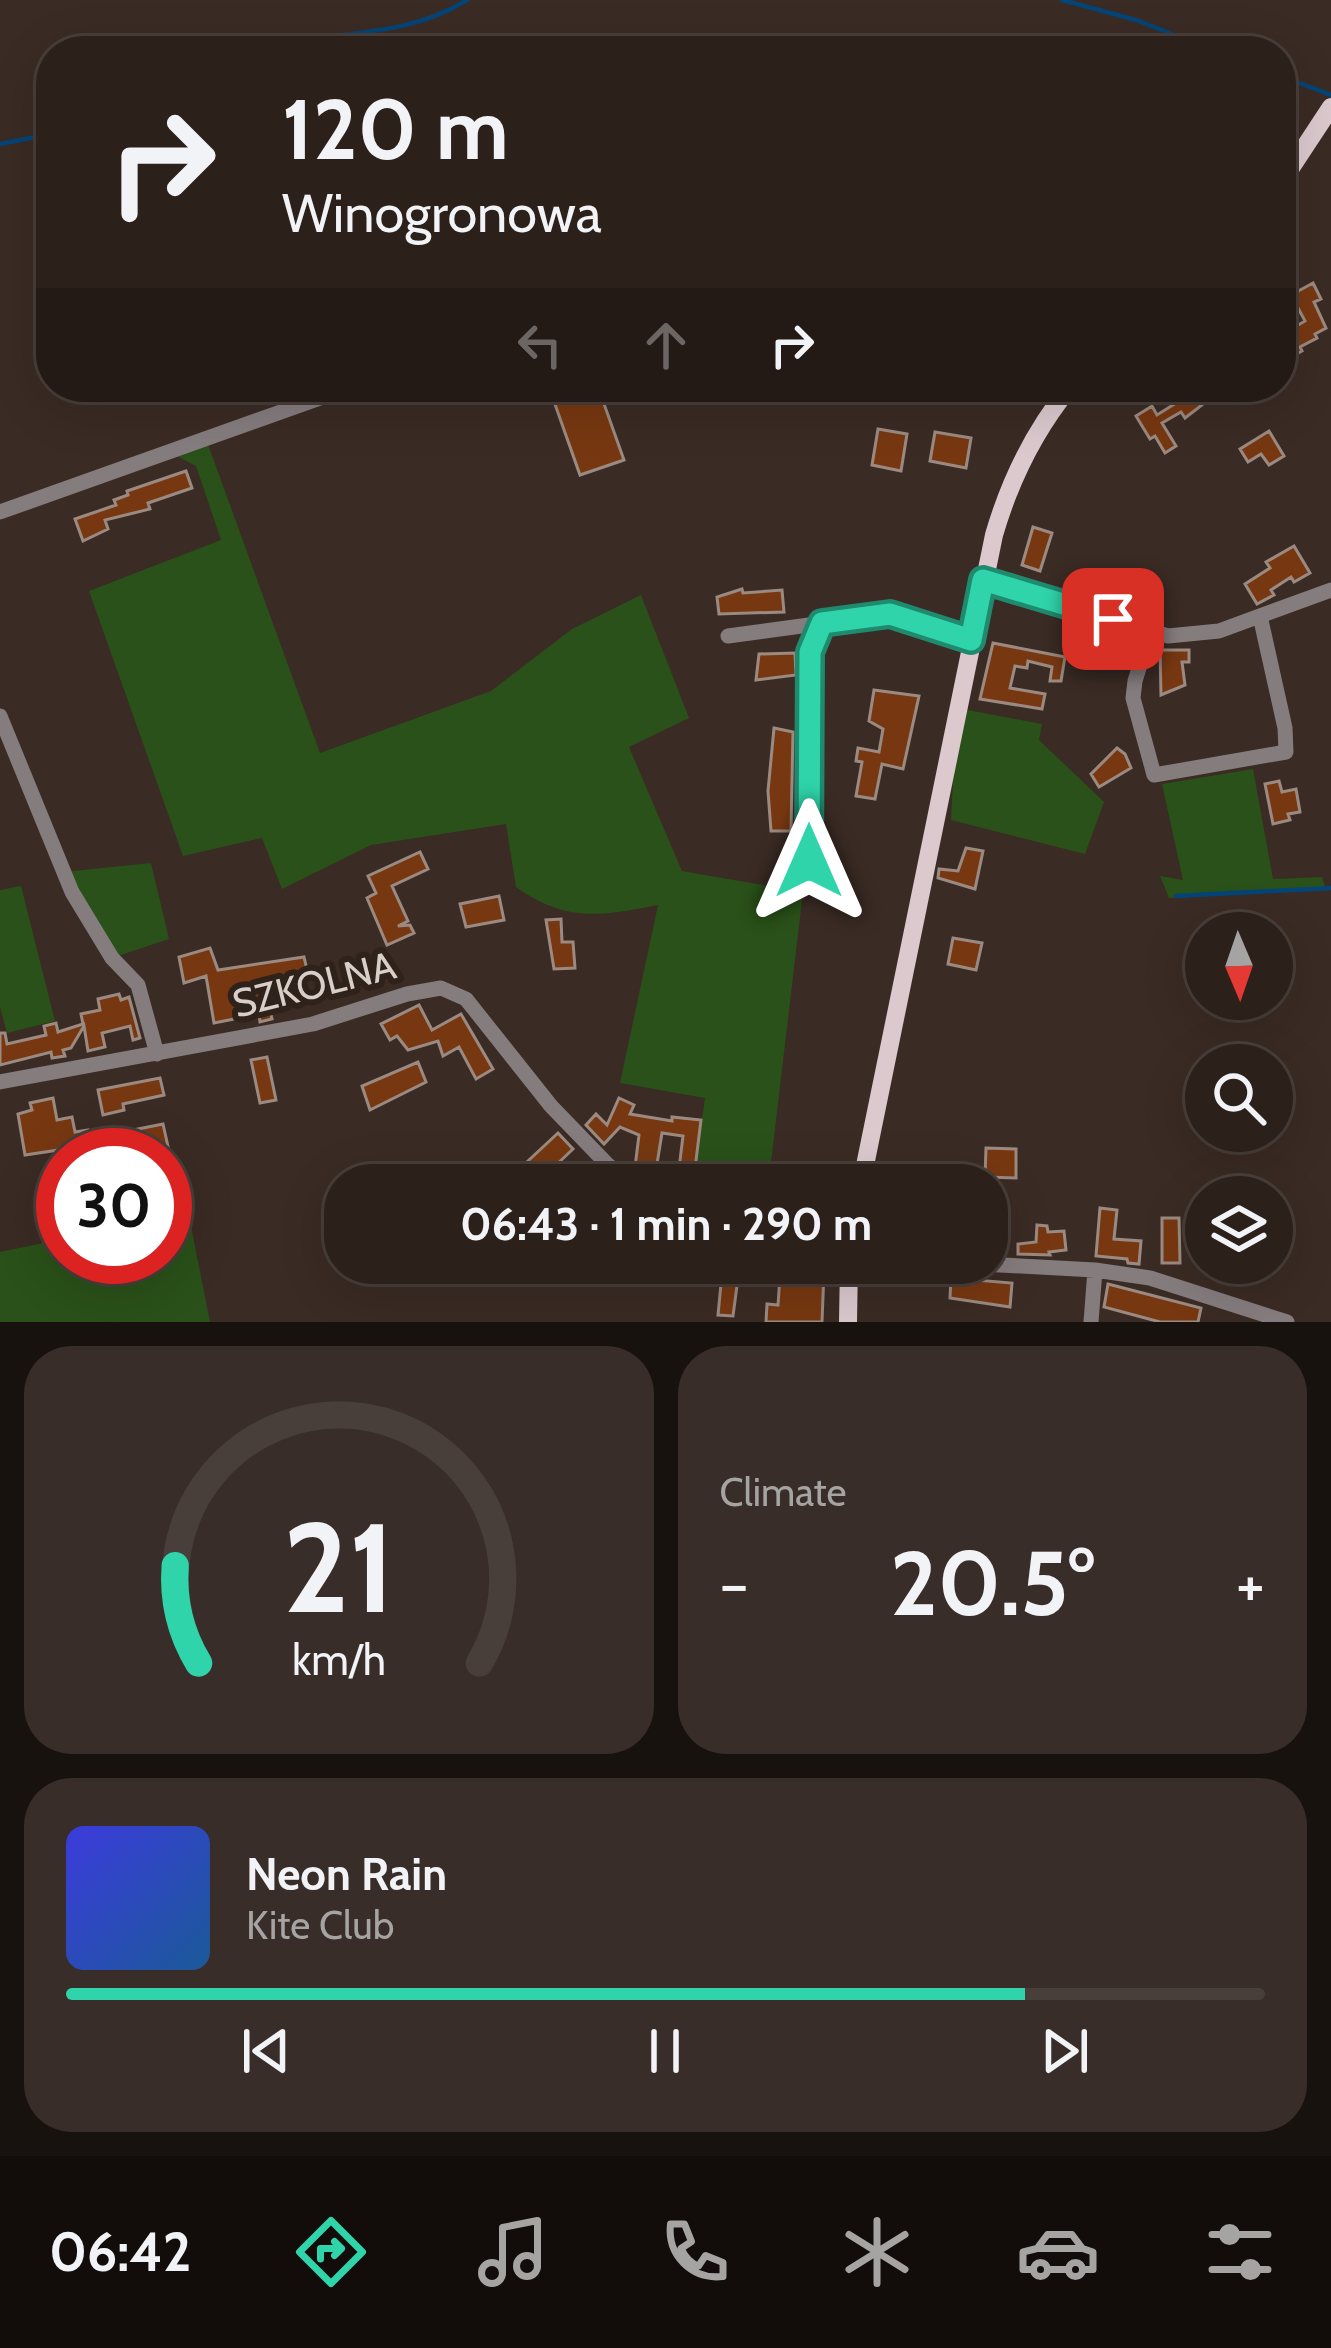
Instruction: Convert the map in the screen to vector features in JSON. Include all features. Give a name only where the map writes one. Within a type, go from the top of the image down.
[{"type":"main road","points":[[1296,161],[1329,114]]},
{"type":"main road","points":[[866,1164],[983,580],[1004,499],[1038,430],[1059,402]]},
{"type":"main road","points":[[848,1322],[849,1284]]},
{"type":"street","points":[[0,512],[309,402]]},
{"type":"street","points":[[983,580],[1076,605],[1150,633],[1204,635],[1331,590]]},
{"type":"street","points":[[728,636],[890,614],[971,640]]},
{"type":"street","points":[[1150,633],[1133,698],[1154,775],[1286,752],[1260,616]]},
{"type":"street","points":[[809,861],[810,652],[822,623]]},
{"type":"street","points":[[0,716],[88,924],[138,986],[157,1054]]},
{"type":"street","name":"SZKOLNA","points":[[0,1082],[321,1022],[425,990],[451,990],[485,1019],[551,1106],[607,1164]]},
{"type":"street","points":[[1008,1265],[1095,1270],[1172,1282],[1287,1322]]},
{"type":"street","points":[[1090,1322],[1095,1270]]},
{"type":"green space","points":[[206,439],[320,753],[491,691],[572,629],[641,595],[689,718],[629,747],[682,871],[803,892],[771,1164],[696,1164],[705,1098],[620,1083],[658,905],[585,914],[534,899],[516,887],[506,824],[371,845],[282,889],[262,838],[183,856],[89,591],[221,540],[196,466],[169,452]]},
{"type":"green space","points":[[957,708],[1042,724],[1039,740],[1104,802],[1085,854],[951,820]]},
{"type":"green space","points":[[1253,769],[1273,879],[1322,877],[1326,890],[1169,898],[1160,876],[1183,880],[1162,784]]},
{"type":"green space","points":[[151,863],[169,939],[112,958],[63,872]]},
{"type":"green space","points":[[21,886],[55,1021],[7,1033],[0,1007],[0,890]]},
{"type":"green space","points":[[192,1231],[210,1322],[0,1322],[0,1252],[36,1245],[36,1284],[192,1284]]},
{"type":"building","points":[[1313,283],[1321,299],[1314,302],[1326,328],[1296,354],[1296,326],[1305,321],[1296,292]]},
{"type":"building","points":[[554,402],[603,402],[624,460],[580,475]]},
{"type":"building","points":[[1176,403],[1202,405],[1185,418],[1181,412],[1162,423],[1176,446],[1165,453],[1136,416],[1152,406],[1157,415]]},
{"type":"building","points":[[878,429],[907,434],[901,471],[872,465]]},
{"type":"building","points":[[1269,431],[1284,456],[1269,465],[1261,454],[1248,462],[1240,449]]},
{"type":"building","points":[[935,432],[971,438],[966,468],[930,461]]},
{"type":"building","points":[[186,471],[192,488],[148,503],[150,509],[105,520],[108,529],[83,541],[75,519],[116,505],[114,500],[128,495],[127,491]]},
{"type":"building","points":[[1033,527],[1052,533],[1040,571],[1022,565]]},
{"type":"building","points":[[1294,546],[1310,573],[1294,582],[1291,577],[1257,604],[1245,584],[1270,568],[1266,562]]},
{"type":"building","points":[[742,589],[743,593],[782,590],[784,612],[719,614],[717,597]]},
{"type":"building","points":[[993,643],[1065,657],[1061,681],[1050,681],[1052,667],[1028,661],[1027,668],[1015,666],[1010,688],[1045,694],[1042,709],[980,699]]},
{"type":"building","points":[[1160,650],[1189,650],[1189,662],[1182,662],[1185,685],[1161,695]]},
{"type":"building","points":[[795,653],[796,675],[756,680],[759,654]]},
{"type":"building","points":[[874,690],[919,696],[903,769],[882,764],[875,799],[856,796],[862,762],[856,761],[858,748],[879,752],[883,729],[869,721]]},
{"type":"building","points":[[774,728],[793,732],[791,831],[771,831],[768,791]]},
{"type":"building","points":[[1117,748],[1131,768],[1099,787],[1091,774]]},
{"type":"building","points":[[1279,781],[1282,792],[1296,789],[1300,812],[1273,824],[1265,784]]},
{"type":"building","points":[[966,848],[983,851],[975,889],[938,878],[939,869],[958,871]]},
{"type":"building","points":[[420,852],[428,869],[392,886],[408,921],[398,926],[410,925],[414,933],[387,945],[367,898],[376,893],[368,876]]},
{"type":"building","points":[[499,896],[504,920],[466,927],[460,904]]},
{"type":"building","points":[[561,919],[562,942],[573,942],[575,968],[554,969],[546,920]]},
{"type":"building","points":[[953,938],[982,943],[976,970],[948,964]]},
{"type":"building","points":[[210,948],[218,970],[304,957],[308,974],[276,981],[279,994],[269,996],[268,1002],[272,1019],[260,1022],[259,1014],[214,1023],[206,976],[184,983],[179,957]]},
{"type":"building","points":[[119,994],[121,1000],[129,997],[140,1038],[133,1040],[130,1026],[102,1033],[105,1047],[88,1051],[84,1026],[71,1048],[63,1050],[65,1056],[52,1058],[51,1052],[0,1065],[0,1033],[5,1033],[7,1044],[46,1035],[44,1026],[56,1023],[58,1032],[83,1024],[81,1014],[100,1010],[98,999]]},
{"type":"building","points":[[419,1005],[432,1030],[461,1014],[493,1069],[476,1079],[459,1047],[443,1056],[438,1041],[408,1050],[397,1036],[390,1040],[381,1024]]},
{"type":"building","points":[[267,1057],[276,1100],[260,1103],[251,1060]]},
{"type":"building","points":[[418,1062],[426,1082],[370,1110],[362,1086]]},
{"type":"building","points":[[160,1078],[164,1095],[123,1104],[124,1110],[103,1115],[98,1090]]},
{"type":"building","points":[[53,1098],[57,1120],[72,1117],[74,1128],[36,1128],[36,1153],[25,1155],[18,1114],[32,1110],[30,1103]]},
{"type":"building","points":[[619,1098],[634,1105],[630,1114],[701,1120],[696,1164],[680,1164],[683,1136],[662,1133],[657,1164],[635,1164],[639,1135],[620,1127],[604,1144],[586,1125],[596,1114],[607,1125]]},
{"type":"building","points":[[558,1133],[573,1149],[557,1164],[525,1164]]},
{"type":"building","points":[[986,1148],[1016,1149],[1016,1178],[1008,1178],[1008,1164],[985,1164]]},
{"type":"building","points":[[1100,1208],[1117,1210],[1114,1239],[1141,1241],[1139,1264],[1096,1256]]},
{"type":"building","points":[[1162,1218],[1179,1218],[1180,1263],[1162,1263]]},
{"type":"building","points":[[1037,1225],[1047,1226],[1048,1232],[1064,1231],[1066,1250],[1050,1255],[1018,1254],[1018,1244],[1036,1242]]},
{"type":"building","points":[[1012,1283],[1010,1307],[950,1298],[951,1284]]},
{"type":"building","points":[[721,1284],[737,1284],[733,1316],[718,1315]]},
{"type":"building","points":[[779,1284],[823,1284],[822,1322],[766,1322],[767,1304],[778,1305]]},
{"type":"building","points":[[1108,1284],[1201,1308],[1198,1322],[1160,1322],[1104,1307]]},
{"type":"waterway","points":[[333,36],[413,23],[467,0]]},
{"type":"waterway","points":[[1062,0],[1177,36]]},
{"type":"waterway","points":[[1296,82],[1331,95]]},
{"type":"waterway","points":[[0,144],[36,137]]},
{"type":"waterway","points":[[1176,896],[1331,888]]},
{"type":"route","points":[[809,861],[810,652],[822,623],[890,614],[971,640],[983,580],[1113,619]]}]
